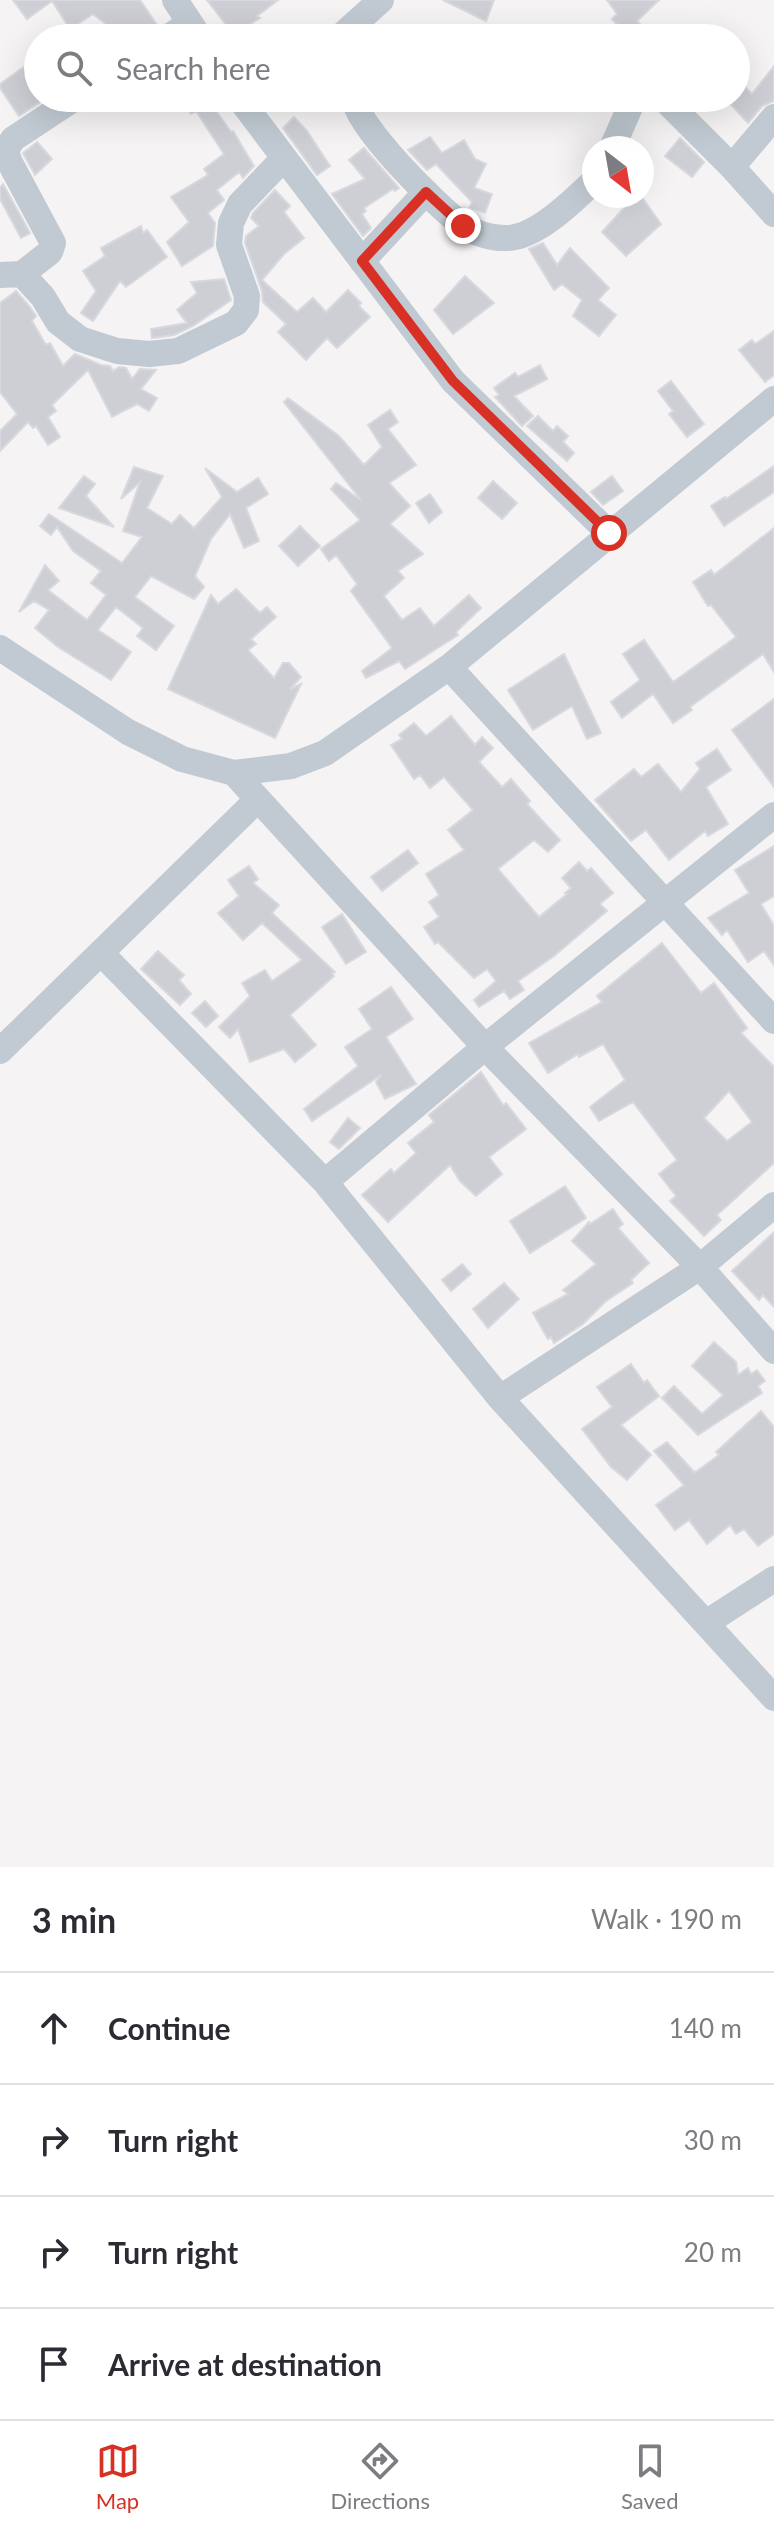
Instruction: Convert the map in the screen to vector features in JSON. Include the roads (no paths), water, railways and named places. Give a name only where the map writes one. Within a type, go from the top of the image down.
[{"type":"street","points":[[175,0],[191,24]]},
{"type":"street","points":[[357,24],[381,0]]},
{"type":"street","points":[[54,112],[13,139],[6,150],[53,243],[50,252],[11,274],[43,297],[58,322],[80,339],[117,351],[149,354],[178,351],[236,323],[246,310],[247,296],[229,245],[231,223],[240,204],[283,159]]},
{"type":"street","points":[[256,112],[283,159],[453,381],[609,533]]},
{"type":"street","points":[[359,112],[370,130],[426,192],[463,226],[485,236],[510,238],[536,229],[582,192]]},
{"type":"street","points":[[617,136],[628,112]]},
{"type":"street","points":[[677,112],[774,214]]},
{"type":"street","points":[[732,167],[774,117]]},
{"type":"street","points":[[362,261],[426,192]]},
{"type":"street","points":[[0,648],[128,732],[182,759],[234,773],[291,766],[325,753],[449,667],[774,399]]},
{"type":"street","points":[[449,667],[774,1021]]},
{"type":"street","points":[[234,773],[485,1047],[700,1267],[774,1351]]},
{"type":"street","points":[[0,1051],[258,799]]},
{"type":"street","points":[[325,1182],[485,1047],[774,815]]},
{"type":"street","points":[[101,953],[325,1182],[500,1398],[774,1698]]},
{"type":"street","points":[[500,1398],[700,1267],[774,1205]]},
{"type":"street","points":[[706,1623],[774,1579]]}]
